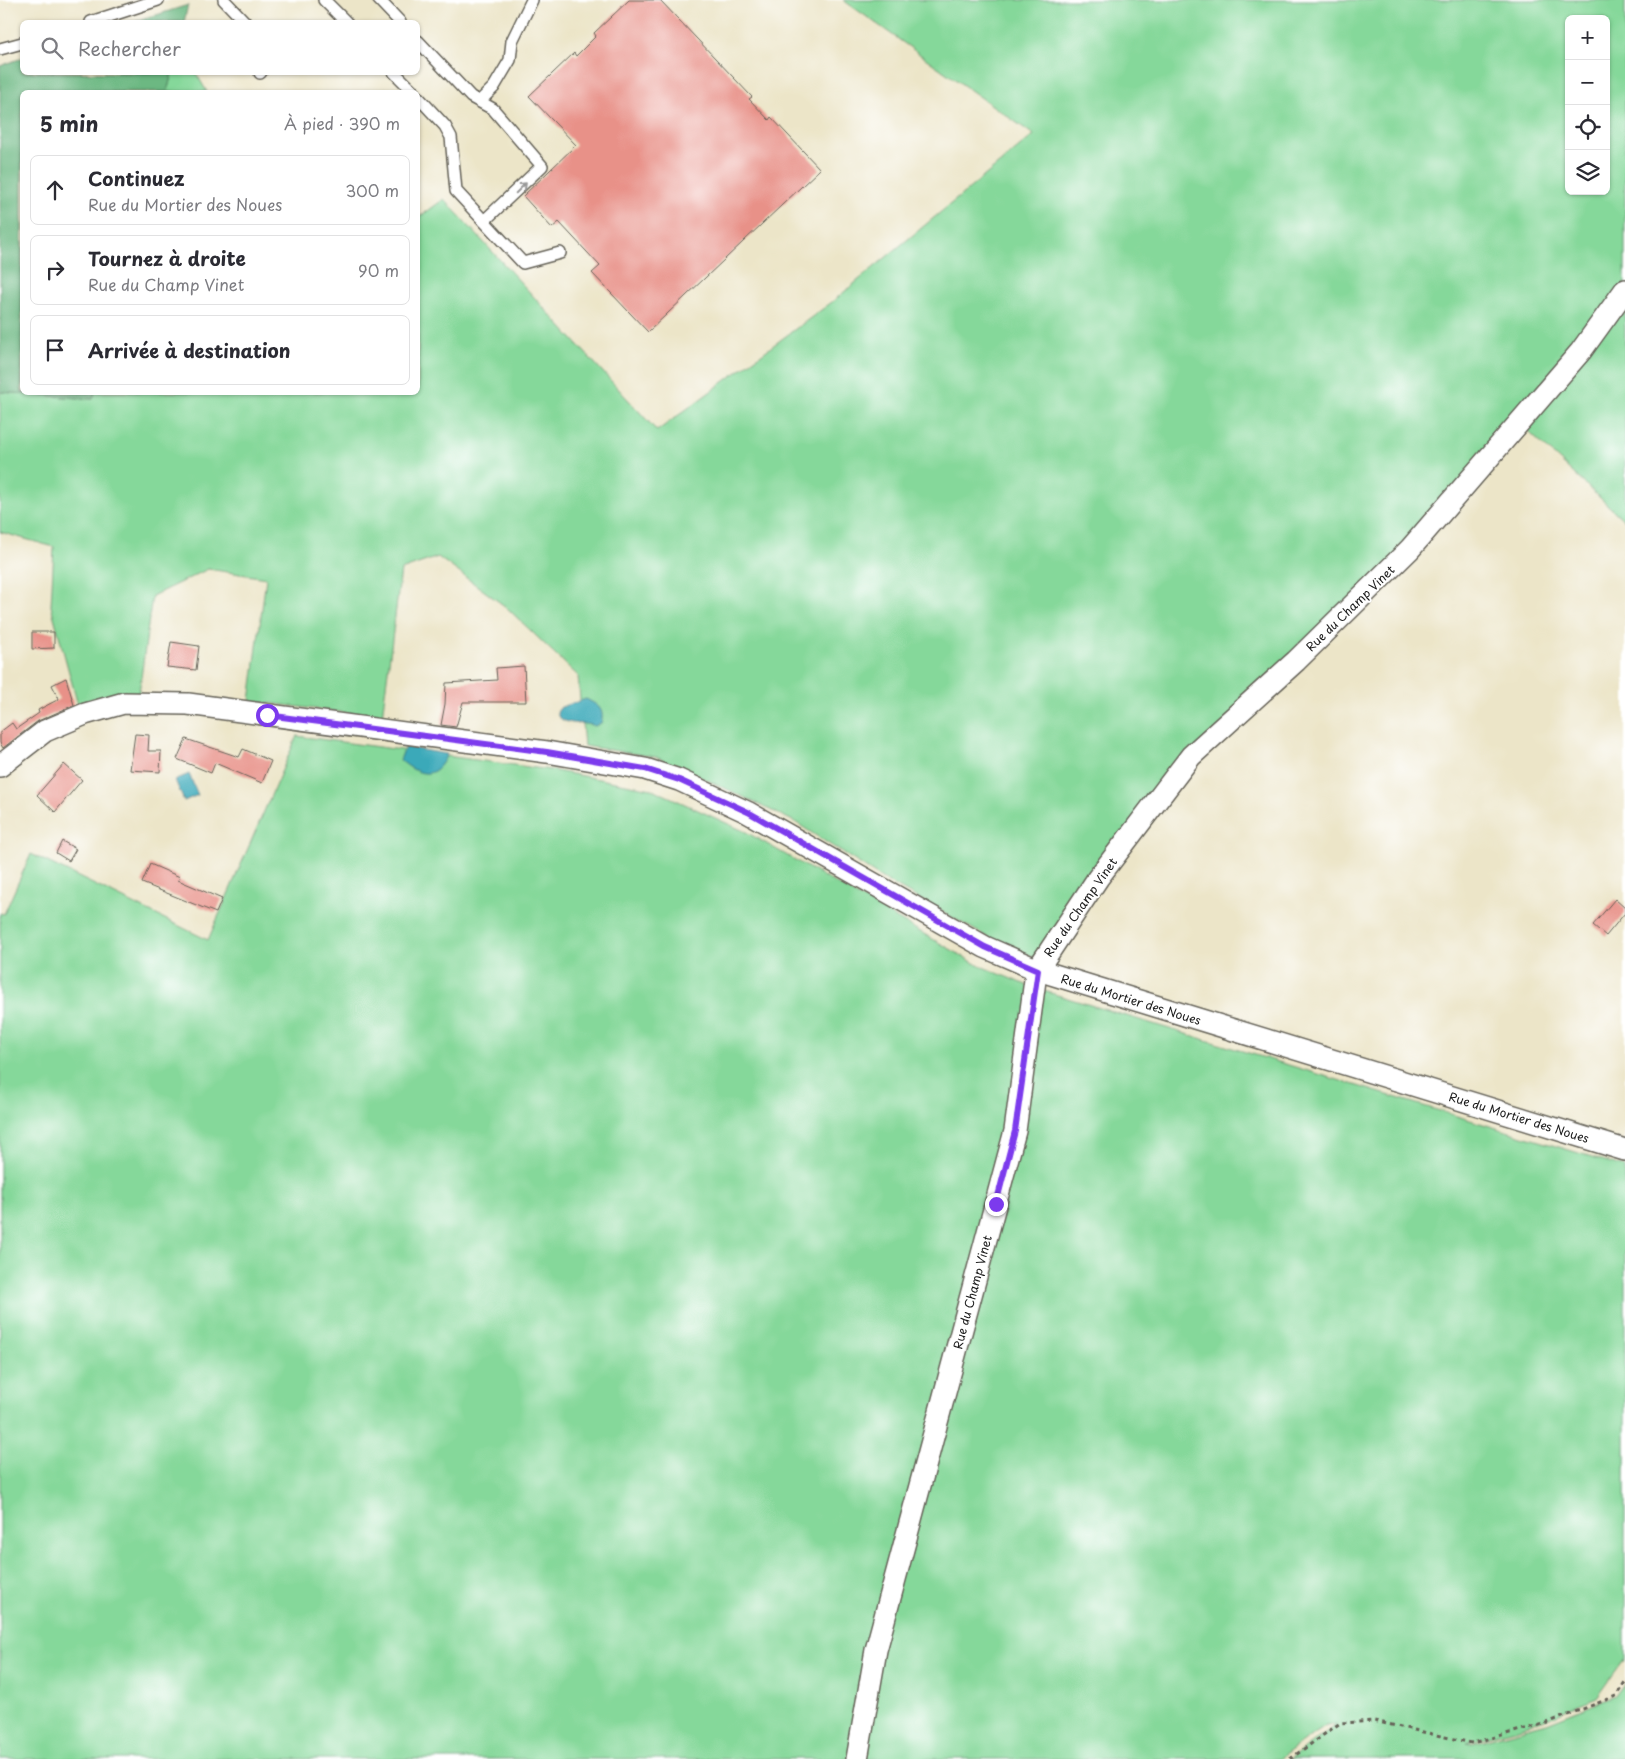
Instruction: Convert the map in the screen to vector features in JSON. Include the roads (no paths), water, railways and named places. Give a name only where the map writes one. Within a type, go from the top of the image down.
[{"type":"street","name":"Rue du Champ Vinet","points":[[857,1759],[876,1650],[1015,1131],[1038,970],[1098,878],[1191,756],[1296,660],[1410,549],[1580,351],[1625,290]]},
{"type":"street","name":"Rue du Mortier des Noues","points":[[0,766],[45,731],[85,714],[124,704],[188,704],[547,752],[645,769],[679,780],[748,812],[985,947],[1038,970],[1625,1150]]},
{"type":"lane","points":[[97,20],[158,0]]},
{"type":"lane","points":[[224,0],[243,20]]},
{"type":"lane","points":[[324,0],[344,20]]},
{"type":"lane","points":[[379,0],[398,20]]},
{"type":"lane","points":[[480,101],[494,87],[510,60],[512,41],[532,0]]},
{"type":"lane","points":[[420,43],[471,97],[493,109],[542,166],[484,221]]},
{"type":"lane","points":[[0,49],[20,44]]},
{"type":"lane","points":[[397,75],[412,90]]},
{"type":"lane","points":[[420,99],[445,126],[451,137],[456,191],[523,263],[560,253]]},
{"type":"water","points":[[586,699],[600,708],[602,714],[601,723],[595,726],[571,723],[558,716],[557,712],[561,707]]},
{"type":"water","points":[[405,747],[447,754],[437,769],[432,772],[420,772],[400,760]]},
{"type":"water","points":[[189,774],[198,795],[184,801],[175,780]]}]
